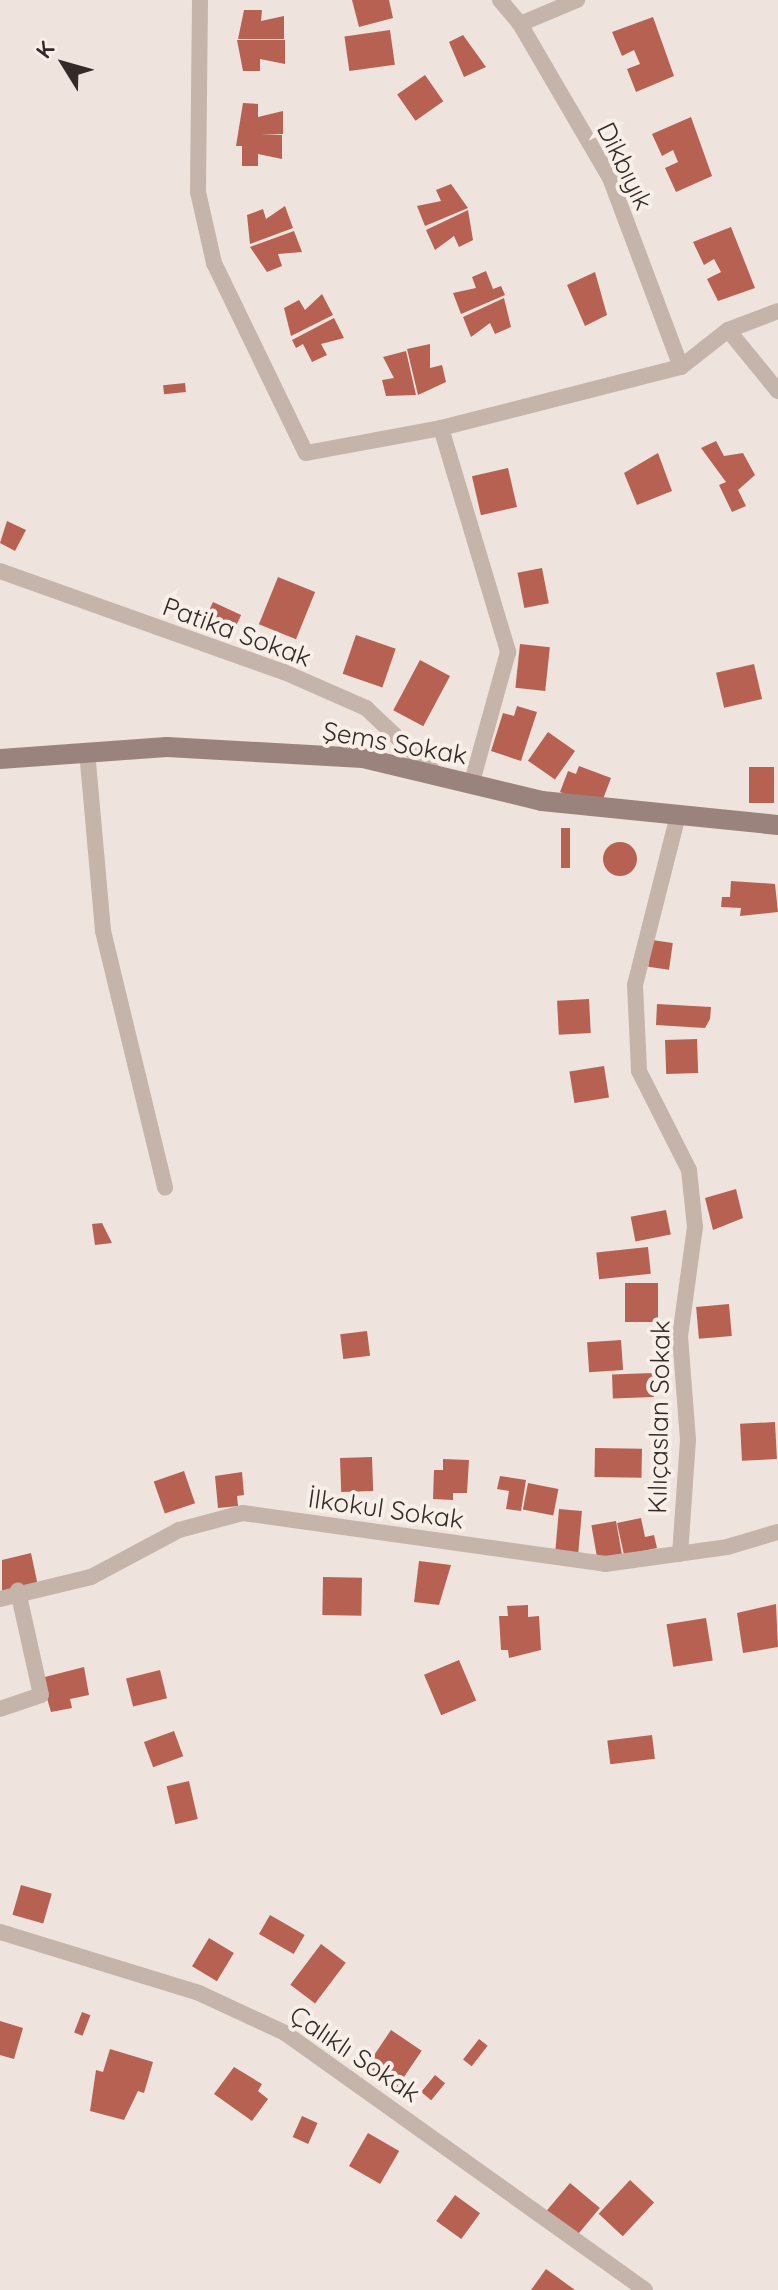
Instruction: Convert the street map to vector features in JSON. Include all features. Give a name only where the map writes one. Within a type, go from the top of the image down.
[{"type":"street","points":[[200,0],[198,192],[214,263],[306,453],[441,428],[681,367],[728,330],[778,311]]},
{"type":"street","name":"Dikbıyık","points":[[500,0],[520,24],[610,178],[681,367]]},
{"type":"street","points":[[520,24],[577,0]]},
{"type":"street","points":[[728,330],[778,391]]},
{"type":"street","points":[[441,428],[508,652],[472,782]]},
{"type":"street","name":"Patika Sokak","points":[[0,571],[284,672],[366,708],[436,774]]},
{"type":"street","name":"Şems Sokak","points":[[0,759],[87,751],[234,749],[363,758],[542,801],[677,819],[778,825]]},
{"type":"street","points":[[87,751],[103,931],[165,1188]]},
{"type":"street","name":"Kılıçaslan Sokak","points":[[677,819],[635,985],[639,1071],[689,1170],[695,1227],[680,1336],[688,1440],[680,1554]]},
{"type":"street","name":"İlkokul Sokak","points":[[0,1599],[18,1591],[91,1577],[179,1530],[243,1513],[605,1564],[680,1554],[778,1532]]},
{"type":"street","points":[[0,1709],[41,1695],[18,1591]]},
{"type":"street","name":"Çalıklı Sokak","points":[[0,1932],[199,1993],[285,2033],[645,2290]]},
{"type":"building","points":[[352,0],[389,0],[393,18],[359,27]]},
{"type":"building","points":[[244,10],[262,10],[261,21],[284,16],[284,39],[238,39]]},
{"type":"building","points":[[653,17],[674,76],[636,92],[627,69],[640,64],[634,50],[622,56],[612,32]]},
{"type":"building","points":[[390,30],[395,65],[349,71],[344,36]]},
{"type":"building","points":[[463,35],[486,67],[464,77],[449,42]]},
{"type":"building","points":[[237,40],[285,40],[285,64],[260,59],[260,71],[243,71]]},
{"type":"building","points":[[425,75],[443,101],[416,121],[397,95]]},
{"type":"building","points":[[243,103],[258,104],[258,117],[283,111],[283,134],[261,134],[282,135],[282,159],[258,154],[258,166],[242,166],[242,146],[236,146]]},
{"type":"building","points":[[691,117],[712,176],[676,192],[665,168],[678,162],[673,150],[662,156],[652,134]]},
{"type":"building","points":[[451,184],[468,208],[425,226],[417,206],[441,201],[436,190]]},
{"type":"building","points":[[285,206],[293,228],[250,244],[247,215],[263,209],[266,219]]},
{"type":"building","points":[[468,210],[473,240],[459,247],[454,236],[435,250],[426,230]]},
{"type":"building","points":[[731,227],[755,288],[718,301],[707,279],[721,272],[714,259],[704,265],[693,242]]},
{"type":"building","points":[[294,231],[302,252],[278,254],[282,266],[267,272],[250,247]]},
{"type":"building","points":[[486,271],[493,289],[501,286],[505,295],[461,314],[453,293],[476,288],[472,277]]},
{"type":"building","points":[[595,272],[607,315],[585,326],[567,285]]},
{"type":"building","points":[[322,294],[333,315],[291,336],[284,308],[299,300],[305,310]]},
{"type":"building","points":[[504,298],[511,327],[495,334],[490,323],[471,337],[463,317]]},
{"type":"building","points":[[334,318],[344,338],[321,344],[327,355],[312,362],[303,344],[296,348],[292,340]]},
{"type":"building","points":[[430,344],[430,368],[442,365],[446,382],[418,395],[407,349]]},
{"type":"building","points":[[406,351],[416,395],[386,396],[382,380],[394,378],[383,357]]},
{"type":"building","points":[[185,383],[186,392],[164,394],[163,385]]},
{"type":"building","points":[[716,441],[724,456],[743,453],[755,475],[738,490],[746,506],[732,512],[719,485],[726,482],[701,448]]},
{"type":"building","points":[[658,453],[672,491],[637,505],[624,473]]},
{"type":"building","points":[[508,468],[517,507],[481,515],[472,476]]},
{"type":"building","points":[[7,521],[26,530],[15,551],[0,543]]},
{"type":"building","points":[[542,568],[549,603],[524,608],[517,573]]},
{"type":"building","points":[[278,577],[315,592],[296,639],[259,624]]},
{"type":"building","points":[[213,602],[241,615],[233,631],[205,618]]},
{"type":"building","points":[[356,635],[396,649],[382,687],[343,674]]},
{"type":"building","points":[[520,644],[550,647],[545,691],[515,688]]},
{"type":"building","points":[[420,660],[450,676],[423,726],[393,710]]},
{"type":"building","points":[[754,664],[762,699],[724,708],[716,673]]},
{"type":"building","points":[[517,706],[537,712],[521,761],[491,751],[503,713],[514,716]]},
{"type":"building","points":[[548,732],[575,751],[555,780],[528,761]]},
{"type":"building","points":[[579,766],[611,778],[600,807],[560,792],[568,771],[576,774]]},
{"type":"building","points":[[749,767],[774,767],[774,803],[749,803]]},
{"type":"building","points":[[561,828],[570,828],[570,868],[561,868]]},
{"type":"building","points":[[620,842],[632,847],[637,859],[632,871],[620,876],[608,871],[603,859],[608,847]]},
{"type":"building","points":[[731,881],[775,884],[778,912],[740,916],[741,908],[721,907],[722,897],[730,897]]},
{"type":"building","points":[[652,940],[673,943],[669,970],[648,967]]},
{"type":"building","points":[[589,999],[591,1033],[559,1035],[557,1001]]},
{"type":"building","points":[[657,1004],[711,1007],[710,1019],[705,1028],[656,1025]]},
{"type":"building","points":[[697,1039],[698,1073],[666,1074],[665,1040]]},
{"type":"building","points":[[604,1066],[609,1098],[574,1103],[569,1071]]},
{"type":"building","points":[[736,1189],[743,1218],[713,1230],[705,1198]]},
{"type":"building","points":[[666,1210],[671,1235],[635,1241],[631,1217]]},
{"type":"building","points":[[102,1223],[112,1243],[95,1245],[92,1224]]},
{"type":"building","points":[[648,1247],[651,1274],[599,1279],[596,1252]]},
{"type":"building","points":[[625,1283],[658,1283],[658,1322],[625,1322]]},
{"type":"building","points":[[729,1304],[732,1336],[699,1339],[696,1307]]},
{"type":"building","points":[[367,1331],[370,1356],[343,1359],[340,1334]]},
{"type":"building","points":[[621,1340],[623,1370],[589,1372],[587,1342]]},
{"type":"building","points":[[653,1373],[654,1397],[613,1398],[612,1374]]},
{"type":"building","points":[[775,1422],[777,1459],[742,1461],[740,1424]]},
{"type":"building","points":[[595,1448],[642,1449],[641,1478],[594,1477]]},
{"type":"building","points":[[372,1457],[373,1491],[341,1492],[340,1458]]},
{"type":"building","points":[[443,1459],[469,1460],[467,1493],[453,1493],[453,1500],[433,1499],[434,1470],[443,1470]]},
{"type":"building","points":[[184,1471],[195,1503],[165,1514],[154,1481]]},
{"type":"building","points":[[242,1472],[244,1495],[237,1496],[238,1506],[218,1508],[215,1476]]},
{"type":"building","points":[[500,1476],[526,1480],[521,1511],[506,1509],[509,1491],[497,1489]]},
{"type":"building","points":[[528,1483],[558,1489],[553,1515],[523,1510]]},
{"type":"building","points":[[559,1509],[582,1511],[578,1553],[555,1551]]},
{"type":"building","points":[[641,1518],[645,1537],[654,1535],[657,1548],[624,1555],[617,1523]]},
{"type":"building","points":[[616,1521],[622,1554],[597,1559],[591,1525]]},
{"type":"building","points":[[31,1553],[38,1586],[2,1594],[2,1560]]},
{"type":"building","points":[[419,1561],[451,1565],[439,1605],[414,1602]]},
{"type":"building","points":[[323,1577],[362,1578],[361,1616],[322,1615]]},
{"type":"building","points":[[776,1604],[778,1647],[743,1653],[737,1613]]},
{"type":"building","points":[[528,1605],[528,1617],[539,1616],[541,1650],[509,1658],[508,1650],[501,1650],[499,1616],[508,1616],[507,1606]]},
{"type":"building","points":[[706,1618],[713,1660],[673,1667],[666,1624]]},
{"type":"building","points":[[459,1660],[476,1701],[441,1715],[424,1675]]},
{"type":"building","points":[[84,1667],[89,1695],[70,1699],[72,1708],[51,1712],[41,1678]]},
{"type":"building","points":[[160,1670],[167,1698],[133,1707],[126,1678]]},
{"type":"building","points":[[174,1731],[183,1756],[153,1767],[144,1742]]},
{"type":"building","points":[[652,1735],[655,1759],[610,1764],[607,1740]]},
{"type":"building","points":[[189,1781],[198,1819],[175,1824],[167,1786]]},
{"type":"building","points":[[21,1885],[52,1894],[43,1924],[12,1915]]},
{"type":"building","points":[[270,1915],[305,1935],[294,1954],[259,1934]]},
{"type":"building","points":[[209,1938],[234,1953],[217,1981],[192,1966]]},
{"type":"building","points":[[321,1944],[346,1963],[315,2003],[290,1985]]},
{"type":"building","points":[[82,2012],[90,2015],[83,2036],[74,2033]]},
{"type":"building","points":[[0,2021],[23,2028],[14,2059],[0,2055]]},
{"type":"building","points":[[391,2030],[422,2051],[395,2090],[365,2069]]},
{"type":"building","points":[[479,2039],[488,2046],[472,2066],[463,2059]]},
{"type":"building","points":[[110,2049],[153,2062],[144,2093],[138,2091],[124,2120],[90,2111],[96,2070],[103,2072]]},
{"type":"building","points":[[234,2067],[262,2084],[258,2091],[268,2099],[252,2121],[214,2094]]},
{"type":"building","points":[[435,2075],[445,2083],[431,2100],[421,2092]]},
{"type":"building","points":[[302,2116],[318,2123],[308,2144],[293,2137]]},
{"type":"building","points":[[368,2133],[399,2151],[380,2184],[349,2166]]},
{"type":"building","points":[[630,2180],[654,2203],[623,2236],[599,2214]]},
{"type":"building","points":[[570,2183],[600,2208],[575,2237],[546,2212]]},
{"type":"building","points":[[455,2195],[480,2213],[461,2239],[436,2221]]},
{"type":"building","points":[[546,2269],[575,2290],[531,2290]]}]
